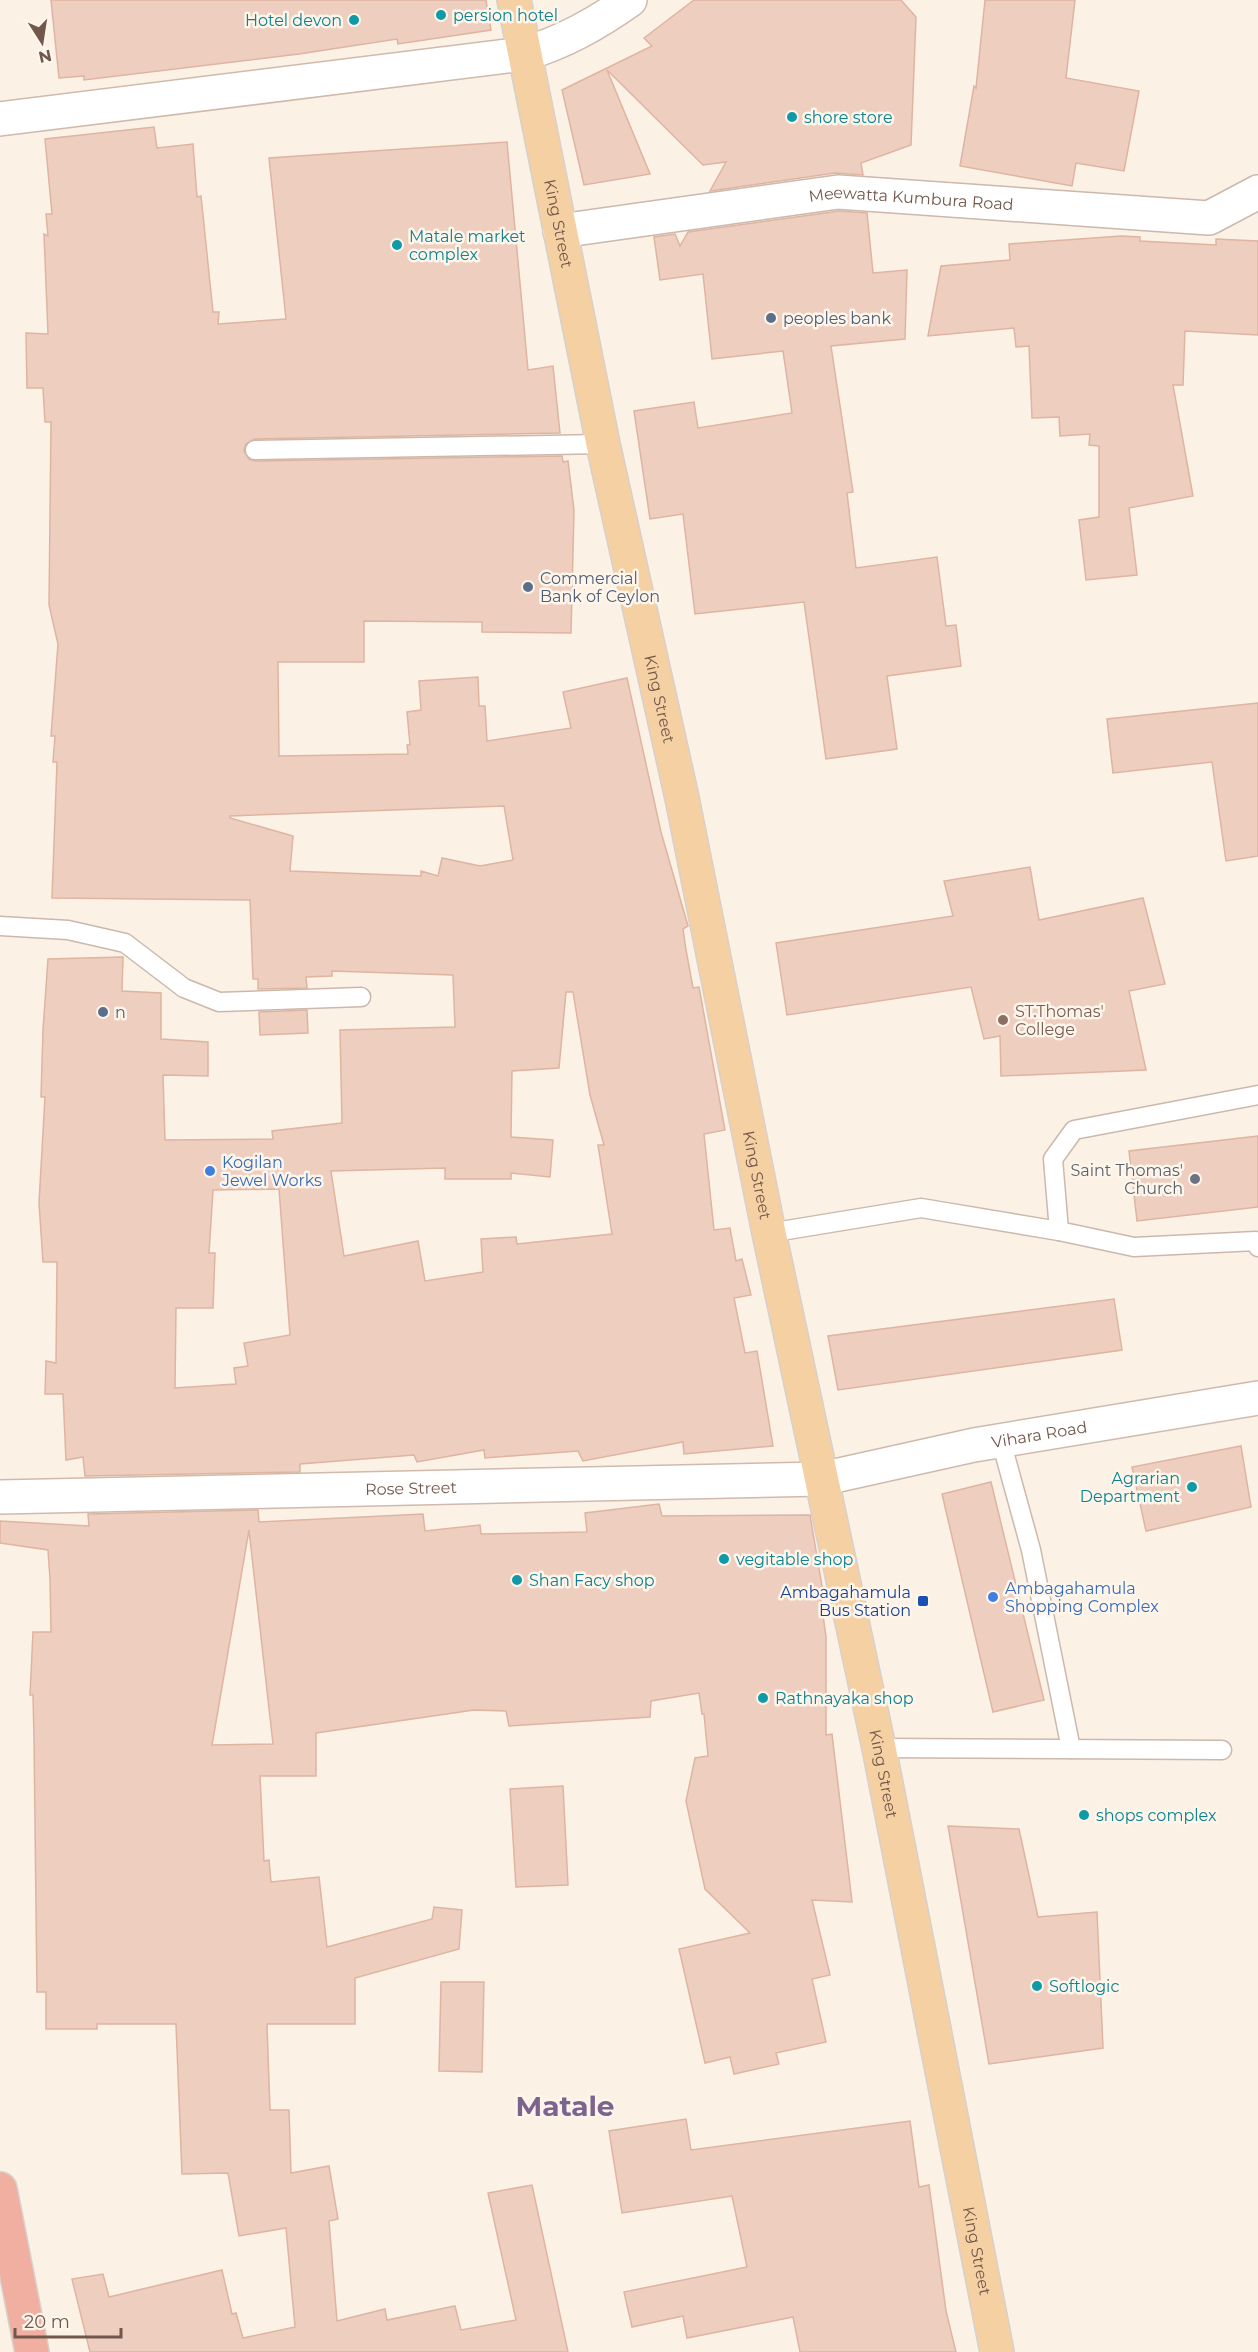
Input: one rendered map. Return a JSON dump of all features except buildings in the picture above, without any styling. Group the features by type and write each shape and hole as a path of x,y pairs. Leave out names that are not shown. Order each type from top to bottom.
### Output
{"highway":[{"path":"0,2189 32,2352"}],"main road":[{"name":"King Street","path":"514,0 603,444 682,798 769,1233 879,1748 997,2352"}],"street":[{"path":"0,119 524,54 583,32 630,0"},
{"name":"Meewatta Kumbura Road","path":"560,231 838,192 1209,218 1258,192"},
{"name":"Vihara Road","path":"821,1479 1000,1441 1258,1398"},
{"name":"Rose Street","path":"0,1497 821,1479"}],"lane":[{"path":"255,450 603,444"},
{"path":"0,926 69,930 125,943 184,988 219,1002 361,997"},
{"path":"1059,1231 1053,1159 1074,1130 1258,1095"},
{"path":"769,1233 921,1208 1059,1231 1134,1247 1256,1241 1258,1246"},
{"path":"1000,1441 1031,1550 1071,1749"},
{"path":"879,1748 1222,1750"}],"place":[{"name":"persion hotel","path":"441,15"},
{"name":"Hotel devon","path":"354,20"},
{"name":"shore store","path":"792,117"},
{"name":"Matale market complex","path":"397,245"},
{"name":"peoples bank","path":"771,318"},
{"name":"Commercial Bank of Ceylon","path":"528,587"},
{"name":"n","path":"103,1012"},
{"name":"ST.Thomas' College","path":"1003,1020"},
{"name":"Kogilan Jewel Works","path":"210,1171"},
{"name":"Saint Thomas' Church","path":"1195,1179"},
{"name":"Agrarian Department","path":"1192,1487"},
{"name":"vegitable shop","path":"724,1559"},
{"name":"Shan Facy shop","path":"517,1580"},
{"name":"Ambagahamula Shopping Complex","path":"993,1597"},
{"name":"Ambagahamula Bus Station","path":"923,1601"},
{"name":"Rathnayaka shop","path":"763,1698"},
{"name":"shops complex","path":"1084,1815"},
{"name":"Softlogic","path":"1037,1986"}],"district":[{"name":"Matale","path":"565,2106"}]}
